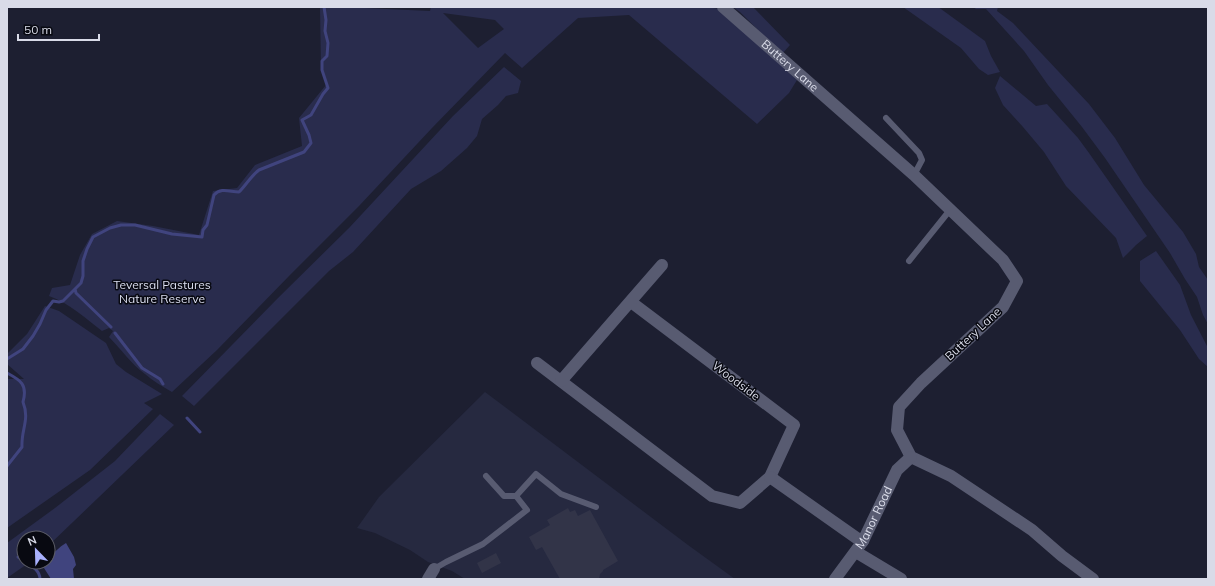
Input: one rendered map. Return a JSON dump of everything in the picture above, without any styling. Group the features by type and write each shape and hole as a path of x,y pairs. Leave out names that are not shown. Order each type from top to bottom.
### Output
{"street":[{"name":"Buttery Lane","path":"723,7 914,175 1003,260 1017,281 1003,307 921,383 899,407 897,430 911,457"},
{"path":"561,381 662,265"},
{"name":"Woodside","path":"537,363 712,496 740,503 770,477 794,424 631,302"},
{"name":"Manor Road","path":"836,579 863,541 897,470 911,457"},
{"path":"911,457 951,476 1032,530 1062,556 1093,579"},
{"path":"770,477 863,541"},
{"path":"856,552 901,579"}],"lane":[{"path":"886,118 919,153 922,160 914,175"},
{"path":"909,261 950,210"},
{"path":"486,476 504,496 516,496 536,474 560,494 596,507"},
{"path":"431,574 446,562 483,544 527,510 516,496"}],"shaded area":[{"path":"485,392 735,579 465,579 452,571 428,562 410,550 375,533 357,528 379,497"},
{"path":"66,543 74,557 76,565 73,569 74,579 51,579 45,570 56,570 56,551"}],"green space":[{"name":"Teversal Pastures Nature Reserve","path":"320,7 363,7 430,11 431,7 706,7 721,9 797,80 789,93 757,124 629,15 578,18 522,68 505,53 359,206 217,350 172,392 151,379 131,361 109,337 113,331 109,328 102,331 70,307 49,296 52,288 70,285 80,255 92,234 117,221 199,235 213,191 237,188 255,165 302,146 299,118 326,85 321,67","holes":["443,13 495,20 504,29 478,48"]},
{"path":"733,7 753,7 790,45 782,54 740,12"},
{"path":"903,7 938,7 941,9 985,41 1000,72 988,75 979,69 961,48"},
{"path":"973,7 998,7 997,11 1013,23 1089,104 1115,138 1144,185 1183,232 1196,254 1199,267 1208,280 1208,324 1203,315 1197,297 1170,253 1105,158 1048,85 1024,51 986,9 976,9"},
{"path":"504,67 521,81 518,93 506,96 482,119 477,136 467,148 441,171 411,189 353,252 329,271 194,406 182,396 349,228 453,116"},
{"path":"1000,76 1036,106 1047,104 1078,138 1147,236 1123,258 1116,238 1066,186 1044,152 1003,105 995,88"},
{"path":"1156,251 1180,285 1191,315 1208,348 1208,367 1199,359 1180,330 1140,281 1140,261"},
{"name":"Teversal Pastures Nature Reserve","path":"45,306 59,311 106,343 116,364 126,372 162,394 144,403 153,409 90,470 7,528 7,379 24,379 7,364 7,354 27,334"},
{"path":"160,414 174,425 56,538 56,530 25,530 55,508 115,461"},
{"path":"16,536 16,570 18,570 7,578 7,543"}],"building":[{"path":"568,508 570,512 575,510 578,516 590,510 618,561 603,570 599,579 560,579 542,547 536,550 529,537 550,525 547,520"},
{"path":"496,553 501,563 482,573 477,563"}],"waterway":[{"path":"7,359 23,349 33,336 46,310 53,301 63,301 81,283 83,276 83,261 93,237 110,228 121,225 135,225 172,234 202,237 203,230 207,225 214,195 220,191 226,190 239,192 259,170 304,152 311,143 302,120 311,115 328,88 322,70 322,61 327,56 328,43 325,31 326,20 324,7"},
{"path":"75,289 76,293 111,327"},
{"path":"115,333 142,368 160,379 163,384"},
{"path":"7,373 16,378 24,387 23,402 26,414 22,447 7,466"},
{"path":"187,418 200,432"},
{"path":"36,570 40,576 40,579"}]}
